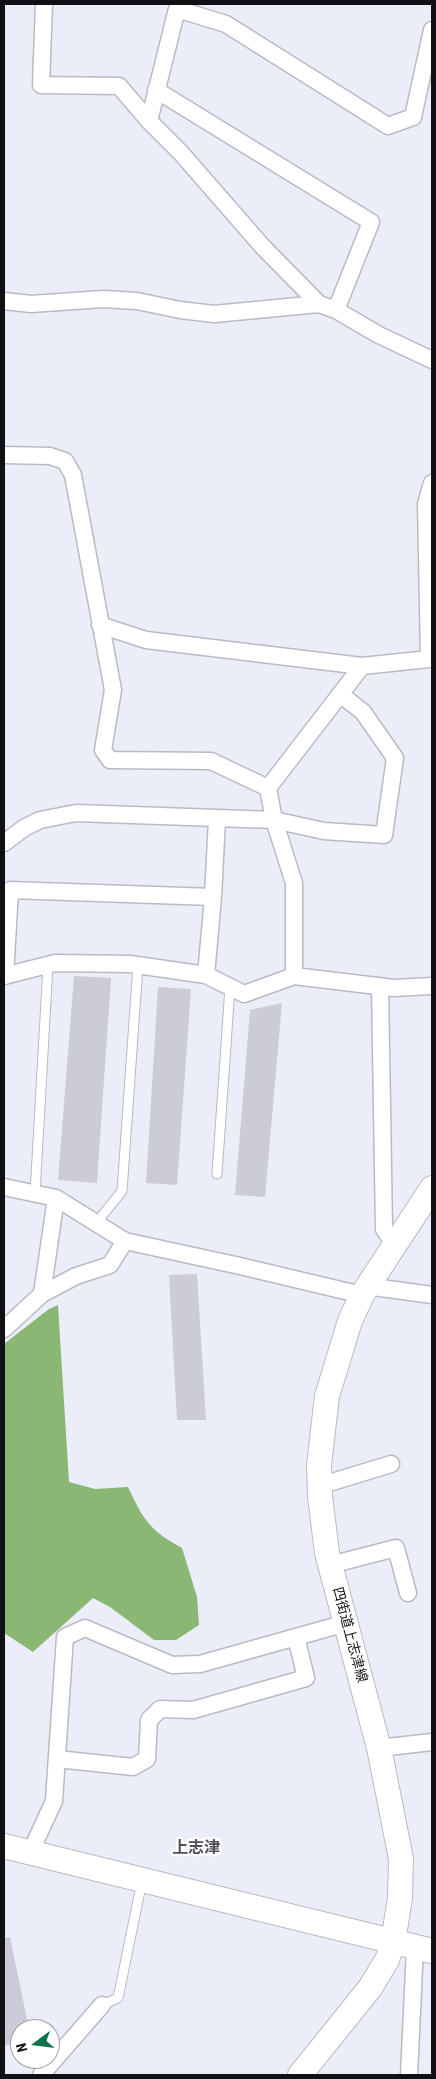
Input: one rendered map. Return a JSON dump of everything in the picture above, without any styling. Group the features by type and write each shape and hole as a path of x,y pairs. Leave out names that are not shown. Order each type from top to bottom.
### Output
{"main road":[{"name":"四街道上志津線","path":"300,2075 370,1988 387,1960 414,1947 400,1898 401,1859 379,1748 330,1565 323,1524 319,1464 328,1396 350,1321 364,1291 432,1188"},
{"path":"4,1846 30,1854 414,1947"}],"street":[{"path":"44,4 41,85 119,86 148,121 181,153 262,246 319,304"},
{"path":"148,121 177,9 226,24 388,126 413,117 427,84 432,30"},
{"path":"156,90 371,222 336,310"},
{"path":"4,301 31,304 103,299 137,301 180,310 214,314 319,304 336,310 379,335 432,360"},
{"path":"4,455 50,456 65,461 72,475 113,690 102,750 110,760 211,761 268,788"},
{"path":"100,625 146,640 362,666 429,659 426,504 432,483"},
{"path":"294,976 294,883 274,820 268,788 362,666"},
{"path":"4,843 24,828 40,820 67,814 274,820 324,831 384,835 395,758 363,712 340,694"},
{"path":"206,976 217,819"},
{"path":"213,897 10,890 4,976 55,964 138,965 206,976 244,994 294,976 394,988 432,986"},
{"path":"380,986 384,1229 394,1244"},
{"path":"4,1187 56,1198 125,1241 364,1291 432,1295"},
{"path":"42,1294 56,1198"},
{"path":"4,1329 42,1294 76,1276 110,1265 125,1241"},
{"path":"319,1486 391,1464"},
{"path":"330,1565 396,1548 408,1594"},
{"path":"30,1854 54,1800 65,1637 85,1628 172,1665 200,1664 346,1623"},
{"path":"57,1759 133,1767 147,1759 149,1720 160,1708 193,1710 306,1678 296,1637"},
{"path":"379,1748 432,1742"},
{"path":"409,2075 414,1947"},
{"path":"41,2075 102,2005"}],"lane":[{"path":"96,1222 122,1191 138,965"},
{"path":"35,1194 48,966"},
{"path":"216,1174 230,987"},
{"path":"102,2005 118,1998 142,1881"}],"green space":[{"path":"58,1305 69,1482 95,1489 128,1487 143,1516 155,1530 182,1548 197,1597 199,1625 176,1640 154,1640 110,1607 93,1598 33,1652 4,1633 4,1344 49,1309"}],"building":[{"path":"74,976 111,978 97,1183 58,1180"},
{"path":"158,987 191,989 177,1185 146,1183"},
{"path":"282,1003 265,1197 235,1195 250,1010"},
{"path":"197,1274 206,1420 177,1420 169,1275"},
{"path":"10,1937 27,2019 10,2019 10,2044 4,2046 4,1938"}],"district":[{"name":"上志津","path":"196,1849"}]}
